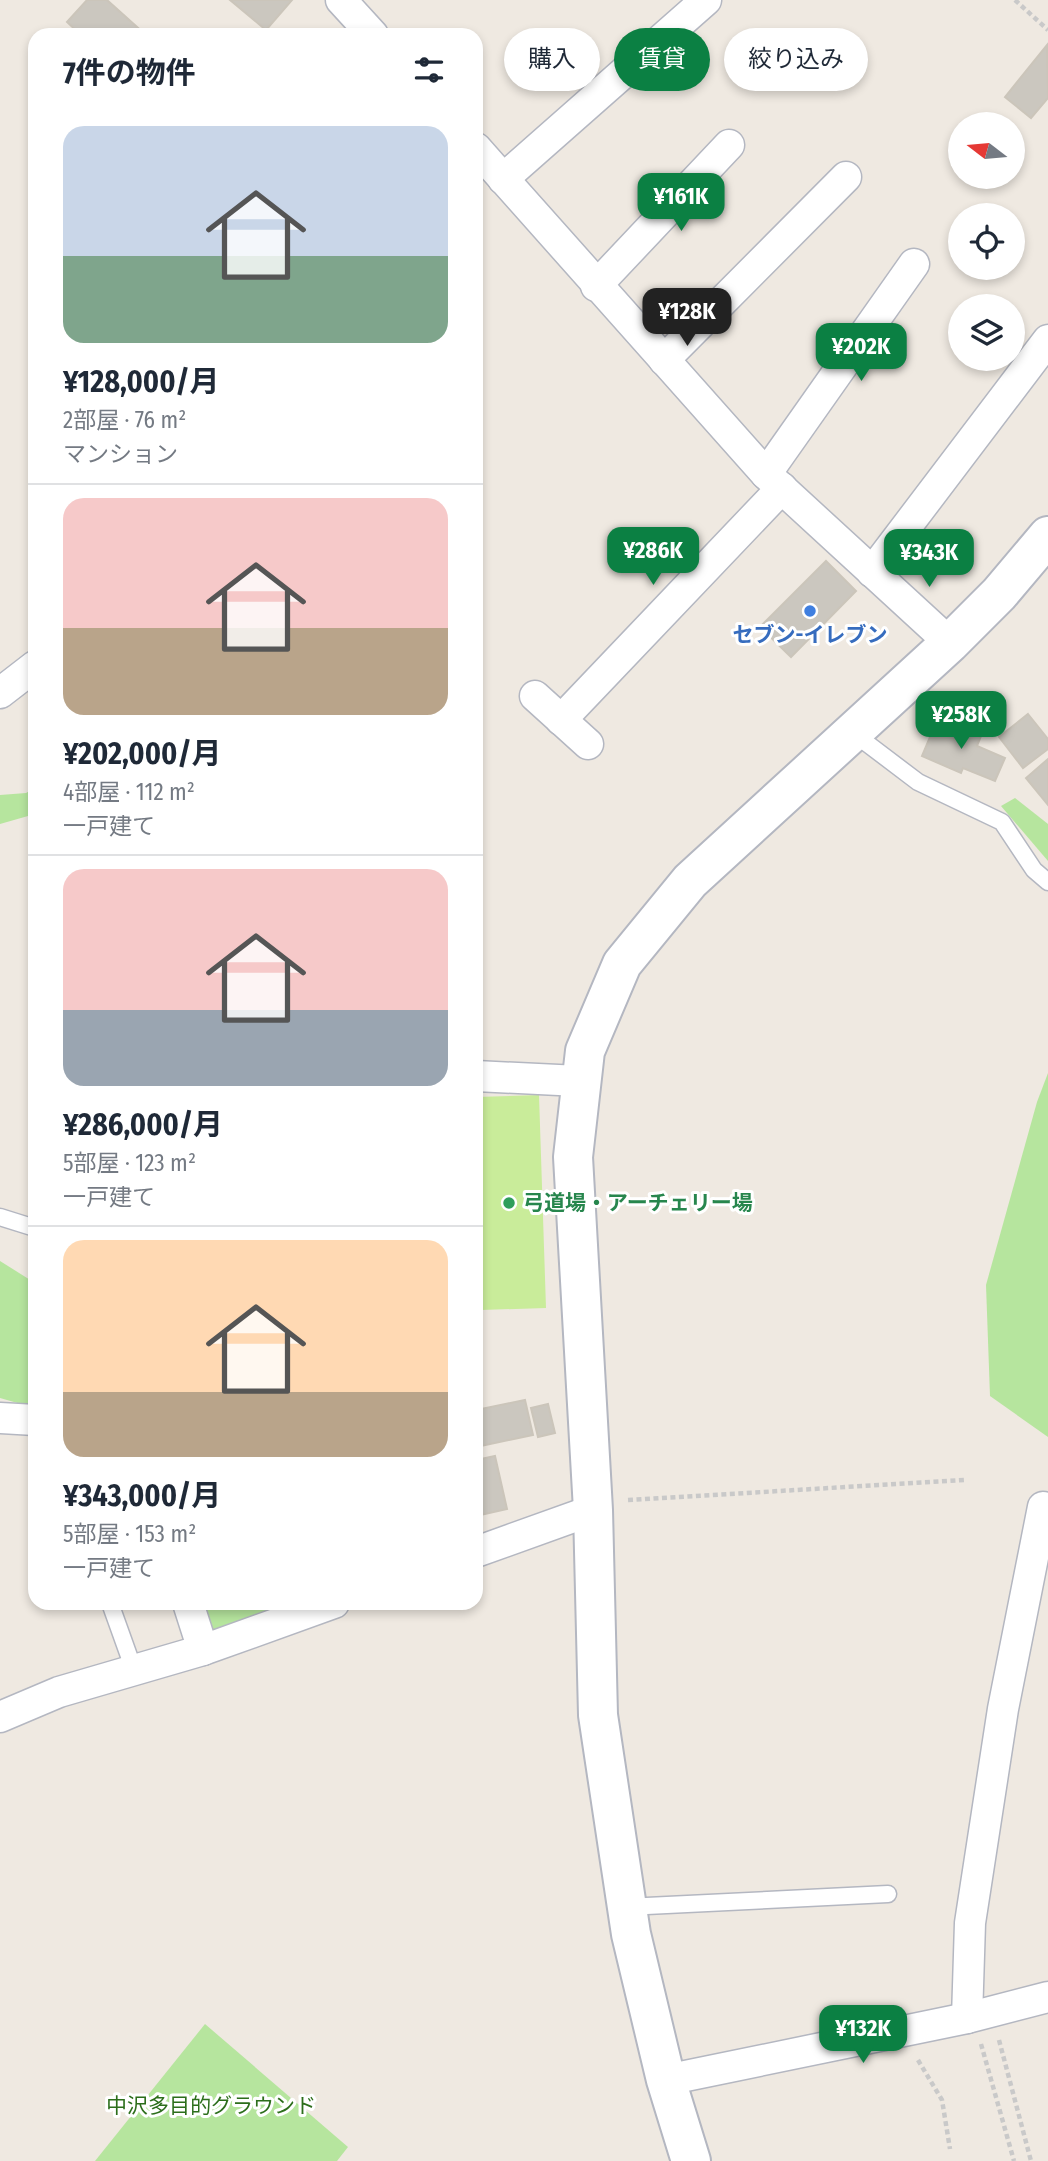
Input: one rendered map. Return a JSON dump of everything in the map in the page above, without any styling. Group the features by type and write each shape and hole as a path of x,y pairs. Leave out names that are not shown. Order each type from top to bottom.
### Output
{"street":[{"path":"341,0 367,28"},
{"path":"503,179 706,0"},
{"path":"596,286 729,145"},
{"path":"483,156 596,286 774,481 950,643"},
{"path":"664,360 846,177"},
{"path":"561,720 774,481 914,264"},
{"path":"872,572 1048,340"},
{"path":"691,2161 666,2080 626,1907 598,1716 593,1510 573,1157 579,1081 585,1051 622,964 690,881 950,643 999,594 1048,536"},
{"path":"0,693 28,672"},
{"path":"535,696 588,744"},
{"path":"483,1076 579,1081"},
{"path":"0,1418 28,1420"},
{"path":"977,2016 970,1923 1003,1709 1043,1507"},
{"path":"483,1549 593,1510"},
{"path":"190,1610 204,1650"},
{"path":"0,1717 58,1692 204,1650 315,1610"},
{"path":"666,2080 977,2016 1048,1997"}],"lane":[{"path":"852,732 918,782 1002,822 1034,870 1048,882"},
{"path":"0,1217 28,1226"},
{"path":"113,1610 134,1670"},
{"path":"626,1907 888,1894"}],"path":[{"path":"1015,0 1048,30"},
{"path":"593,1510 621,1500 964,1480"},
{"path":"977,2016 1014,2161"},
{"path":"977,2016 1031,2161"},
{"path":"901,2032 942,2101 950,2149"}],"green space":[{"path":"28,792 28,816 0,824 0,795"},
{"path":"1015,798 1048,824 1048,861 1001,806"},
{"path":"1048,1073 1048,1437 990,1396 986,1285 1037,1102"},
{"name":"弓道場・アーチェリー場","path":"539,1095 546,1308 483,1310 483,1097"},
{"path":"0,1261 28,1279 28,1406 0,1398"},
{"path":"201,1610 293,1610 212,1639"},
{"name":"中沢多目的グラウンド","path":"205,2024 348,2147 337,2161 95,2161"}],"building":[{"path":"87,0 107,0 138,28 73,28 67,22"},
{"path":"230,0 292,0 268,28 264,28"},
{"path":"1047,45 1048,98 1031,118 1005,97"},
{"path":"826,561 856,591 791,657 760,627"},
{"path":"1028,714 1048,739 1048,749 1023,768 999,737"},
{"path":"938,718 981,736 977,746 1005,758 995,781 963,768 961,773 922,756"},
{"path":"1048,759 1048,805 1026,778"},
{"path":"525,1400 533,1435 483,1446 483,1409"},
{"path":"548,1404 555,1433 538,1437 531,1408"},
{"path":"495,1456 507,1509 483,1514 483,1459"}],"place":[{"name":"セブン-イレブン","path":"810,611"},
{"name":"弓道場・アーチェリー場","path":"509,1203"}]}
